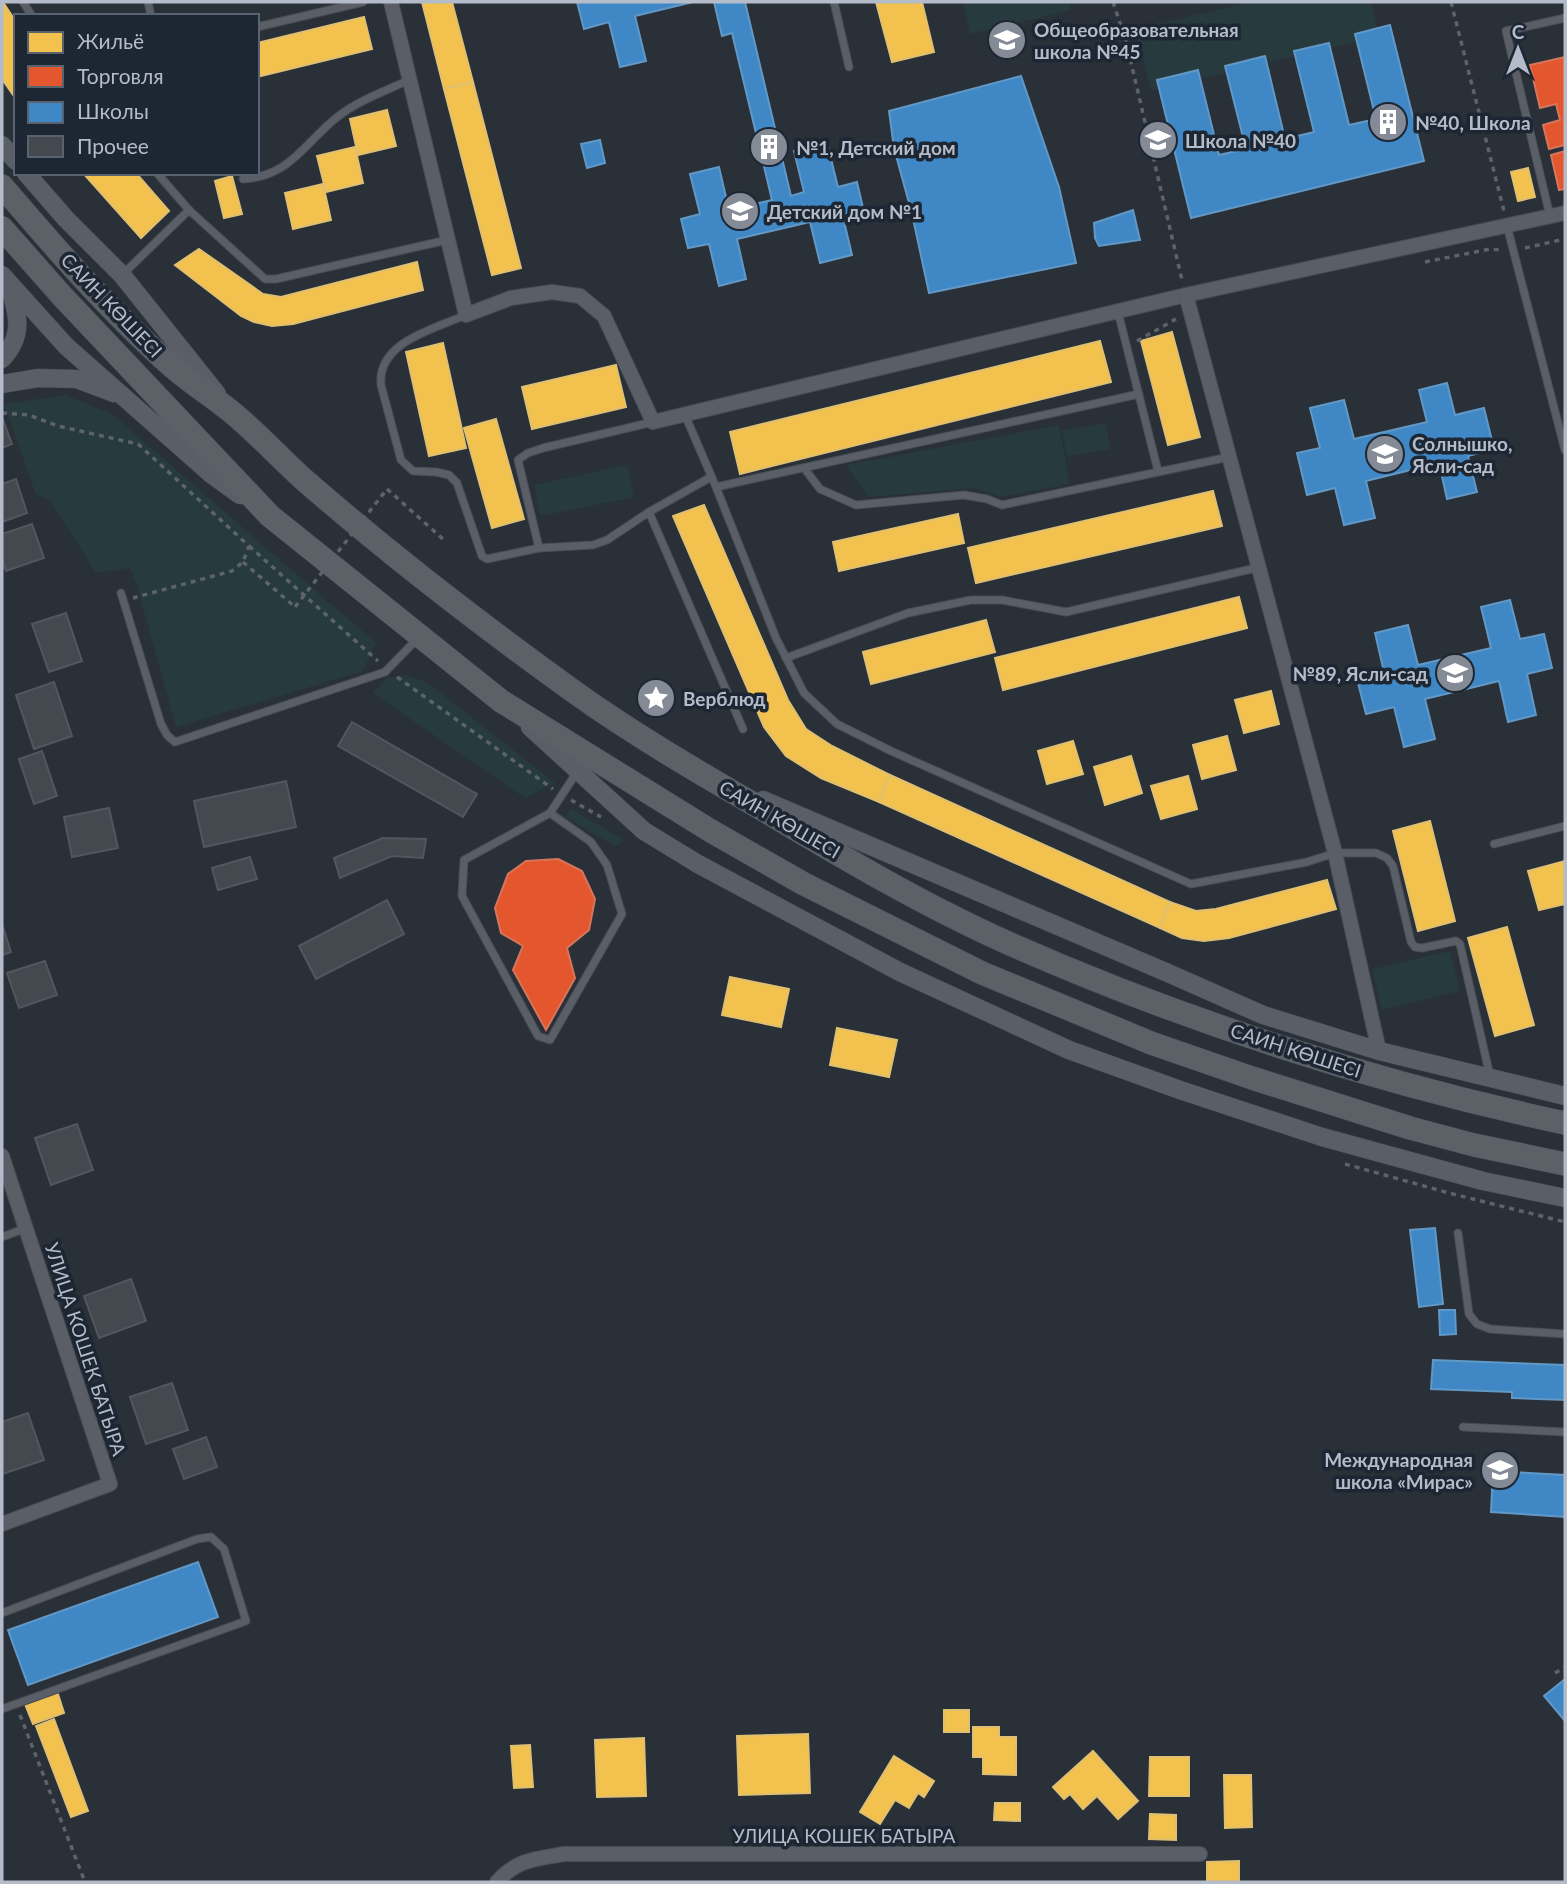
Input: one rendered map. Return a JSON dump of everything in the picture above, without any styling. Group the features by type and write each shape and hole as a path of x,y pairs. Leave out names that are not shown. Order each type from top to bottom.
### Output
{"main road":[{"name":"САИН КӨШЕСІ","path":"2,186 117,313 176,370 233,413 302,477 475,618 576,693 702,774 890,884 1004,941 1104,984 1360,1071 1484,1106 1565,1123"},
{"name":"САИН КӨШЕСІ","path":"2,228 62,296 270,516 501,701 711,831 804,884 982,973 1151,1042 1252,1078 1410,1128 1565,1164"}],"street":[{"path":"391,2 466,315 511,298 552,292 580,296 604,316 653,422 1118,311 1188,302 1565,213"},
{"path":"2,145 14,159"},
{"path":"28,175 66,219 122,275 233,413"},
{"path":"6,279 66,346 127,397 211,474 270,516"},
{"path":"2,359 19,331 18,316 6,279"},
{"path":"1188,302 1335,853 1379,1051"},
{"path":"2,384 38,378 78,379 127,397"},
{"name":"САИН КӨШЕСІ","path":"501,701 644,831 698,864 900,972 1069,1050 1180,1090 1322,1137 1483,1181 1565,1198"},
{"name":"САИН КӨШЕСІ","path":"702,774 1263,1015 1379,1051 1565,1096"},
{"name":"УЛИЦА КОШЕК БАТЫРА","path":"2,1156 110,1484 2,1524"},
{"name":"УЛИЦА КОШЕК БАТЫРА","path":"498,1882 507,1870 525,1861 564,1854 1200,1854"}],"lane":[{"path":"259,27 363,2"},
{"path":"834,2 849,67"},
{"path":"1550,216 1506,31 1565,18"},
{"path":"243,179 270,173 290,162 336,117 363,101 410,80"},
{"path":"159,175 189,210 265,279 276,279 447,240"},
{"path":"122,275 189,210"},
{"path":"1507,226 1565,450"},
{"path":"1118,311 1158,471"},
{"path":"466,315 405,342 387,357 380,372 381,385 401,460 413,471 449,475 457,483 482,556 486,559 539,548 593,545 607,540 649,512 711,477"},
{"path":"716,487 1139,394"},
{"path":"685,415 776,638 804,693 837,724 891,751 1191,884 1307,862 1335,853 1376,853 1387,858 1392,866 1411,942 1415,947 1456,941 1460,944 1491,1079"},
{"path":"539,548 518,460 543,448 653,422"},
{"path":"804,468 820,489 856,505 964,495 1002,505 1229,457"},
{"path":"649,512 743,729"},
{"path":"786,658 908,613 971,600 1002,600 1066,612 1260,567"},
{"path":"122,597 161,724 167,735 176,743 385,672 419,637"},
{"path":"550,813 591,842 607,865 622,914 550,1040 538,1036 462,896 464,860 550,813 578,771"},
{"path":"1494,844 1565,826"},
{"path":"2,1237 26,1228"},
{"path":"1458,1233 1469,1314 1477,1324 1490,1329 1565,1334"},
{"path":"1463,1427 1565,1432"},
{"path":"2,1613 197,1539 211,1538 224,1549 246,1621 2,1709"}],"path":[{"path":"1113,2 1126,41 1188,302 1171,324 1127,348"},
{"path":"1451,2 1507,226"},
{"path":"2,413 29,415 58,426 138,444 249,546 243,562 232,571 122,597"},
{"path":"243,562 295,607 387,489 444,540"},
{"path":"1555,1673 1565,1667"},
{"path":"16,1704 85,1882"}],"green space":[{"path":"963,2 1069,2 1071,10 970,34"},
{"path":"1252,2 1371,2 1379,36 1151,91 1135,29"},
{"path":"65,395 112,414 376,643 363,671 176,727 130,568 96,573 50,500 36,495 4,404"},
{"path":"1106,423 1110,449 1067,456 1062,431"},
{"path":"1059,425 1070,484 1001,497 974,488 868,497 846,465"},
{"path":"627,465 634,497 540,516 534,485"},
{"path":"405,675 427,682 555,783 525,798 373,693 387,678"},
{"path":"570,808 624,840 615,847 566,817"},
{"path":"1450,951 1460,991 1382,1010 1372,969"}],"building: Жильё":[{"path":"3,2 14,19 14,96 2,79"},
{"path":"422,2 452,2 473,82 444,89"},
{"path":"876,2 922,2 934,52 892,62"},
{"path":"364,17 372,49 259,77 259,43"},
{"path":"473,82 521,268 492,275 444,89"},
{"path":"387,110 396,146 358,155 350,119"},
{"path":"355,147 363,183 326,192 317,156"},
{"path":"1528,168 1535,197 1518,201 1511,172"},
{"path":"85,175 138,175 169,211 141,238"},
{"path":"232,176 242,214 224,218 215,181"},
{"path":"323,184 331,220 293,229 285,193"},
{"path":"199,249 263,294 281,297 417,262 423,290 293,324 272,326 241,316 175,265"},
{"path":"1172,332 1200,437 1168,445 1141,341"},
{"path":"1100,341 1111,382 740,474 730,432"},
{"path":"443,343 466,448 429,456 406,352"},
{"path":"616,365 626,407 532,429 522,387"},
{"path":"496,419 524,519 492,528 464,428"},
{"path":"1213,491 1222,526 976,583 968,548"},
{"path":"704,505 788,700 806,729 832,746 890,775 879,802 821,778 786,756 764,727 673,516"},
{"path":"958,514 964,543 839,571 833,542"},
{"path":"1239,597 1247,628 1003,690 995,658"},
{"path":"986,620 995,652 871,684 863,652"},
{"path":"1271,691 1279,724 1244,733 1235,700"},
{"path":"1227,736 1236,770 1202,779 1193,745"},
{"path":"1073,741 1083,774 1047,784 1038,751"},
{"path":"1131,756 1142,793 1105,805 1094,767"},
{"path":"890,775 1170,902 1160,928 879,802"},
{"path":"1188,776 1197,809 1161,819 1151,786"},
{"path":"1430,821 1455,921 1418,931 1393,831"},
{"path":"1565,861 1565,904 1539,910 1528,871"},
{"path":"1327,880 1336,909 1229,938 1204,941 1182,938 1160,928 1170,902 1196,911 1216,909"},
{"path":"1507,927 1534,1025 1495,1036 1468,938"},
{"path":"730,977 789,989 781,1027 722,1015"},
{"path":"837,1028 897,1040 889,1077 830,1065"},
{"path":"57,1691 64,1713 33,1724 25,1704"},
{"path":"944,1710 969,1710 969,1732 944,1732"},
{"path":"54,1719 88,1811 71,1817 36,1726"},
{"path":"973,1727 999,1727 999,1737 1016,1737 1016,1775 983,1774 983,1757 973,1757"},
{"path":"808,1734 810,1793 739,1795 737,1736"},
{"path":"644,1738 646,1796 597,1797 595,1740"},
{"path":"530,1745 533,1787 514,1788 511,1746"},
{"path":"1093,1751 1138,1801 1118,1819 1097,1796 1083,1809 1070,1794 1064,1799 1053,1787"},
{"path":"894,1756 934,1781 924,1797 918,1793 909,1808 895,1800 880,1824 860,1812"},
{"path":"1150,1757 1189,1757 1189,1796 1149,1796"},
{"path":"1224,1775 1251,1775 1252,1827 1225,1828"},
{"path":"995,1803 1020,1803 1020,1821 994,1820"},
{"path":"1150,1814 1176,1815 1176,1840 1149,1839"},
{"path":"1239,1861 1239,1882 1207,1882 1207,1862"}],"building: Торговля":[{"path":"1565,57 1565,145 1549,149 1543,125 1560,120 1556,104 1540,108 1530,65"},
{"path":"1565,151 1565,189 1559,190 1551,155"},
{"path":"558,859 582,871 595,899 589,930 567,948 575,978 546,1030 513,970 523,946 501,933 495,908 508,874 526,861"}],"building: Школы":[{"path":"577,2 693,2 635,16 646,61 620,67 609,22 584,29"},
{"name":"№1, Детский дом","path":"714,2 745,2 791,196 804,192 794,151 827,143 838,187 857,182 864,212 843,217 852,255 820,263 810,222 737,239 746,279 719,286 709,244 688,248 681,219 700,214 690,174 719,167 729,210 772,200 732,33 722,36"},
{"name":"№40, Школа","path":"1390,25 1424,161 1191,218 1157,80 1198,70 1219,155 1246,149 1225,66 1265,56 1285,139 1314,132 1294,51 1329,43 1349,125 1376,119 1355,34"},
{"path":"1021,76 1059,187 1076,263 929,293 894,148 889,111"},
{"path":"600,140 605,163 587,168 581,144"},
{"path":"1133,210 1140,240 1099,246 1095,238 1094,223"},
{"name":"Солнышко, Ясли-сад","path":"1447,383 1455,415 1484,408 1494,449 1468,456 1477,492 1447,499 1439,463 1366,481 1375,518 1344,525 1335,488 1307,495 1297,453 1320,448 1310,408 1344,400 1354,439 1427,422 1419,390"},
{"name":"№89, Ясли-сад","path":"1510,600 1520,639 1544,634 1552,668 1527,674 1536,715 1508,722 1499,681 1425,699 1435,739 1404,747 1394,707 1366,714 1357,679 1384,672 1375,633 1408,625 1418,665 1491,648 1481,607"},
{"path":"1435,1228 1443,1304 1419,1307 1410,1230"},
{"path":"1439,1310 1455,1310 1456,1334 1440,1335"},
{"path":"1433,1360 1565,1365 1565,1400 1512,1398 1512,1392 1431,1389"},
{"path":"1493,1471 1565,1475 1565,1517 1491,1512"},
{"path":"198,1562 218,1617 28,1685 8,1630"},
{"path":"1565,1679 1565,1721 1544,1696"}],"building: Прочее":[{"path":"2,417 12,444 2,448"},
{"path":"16,479 27,513 2,522 2,484"},
{"path":"32,524 44,558 6,571 2,559 2,534"},
{"path":"66,613 82,661 49,672 32,624"},
{"path":"54,682 72,736 34,749 16,695"},
{"path":"352,722 477,794 463,817 338,746"},
{"path":"42,751 57,796 34,804 19,759"},
{"path":"286,781 296,827 204,847 194,801"},
{"path":"109,808 118,848 72,857 64,817"},
{"path":"383,838 426,839 423,858 392,856 340,878 334,858"},
{"path":"250,857 257,879 218,890 212,868"},
{"path":"387,900 404,934 316,979 299,946"},
{"path":"2,924 11,952 2,955"},
{"path":"45,961 57,995 19,1008 7,973"},
{"path":"77,1124 93,1170 51,1185 35,1138"},
{"path":"131,1279 146,1321 99,1338 84,1296"},
{"path":"172,1383 188,1430 146,1444 130,1397"},
{"path":"28,1413 44,1460 2,1474 2,1422"},
{"path":"206,1437 217,1467 184,1479 173,1449"}],"place":[{"name":"Общеобразовательная школа №45","path":"1007,40"},
{"name":"№40, Школа","path":"1388,122"},
{"name":"Школа №40","path":"1158,140"},
{"name":"№1, Детский дом","path":"769,147"},
{"name":"Детский дом №1","path":"740,211"},
{"name":"Солнышко, Ясли-сад","path":"1385,454"},
{"name":"№89, Ясли-сад","path":"1455,673"},
{"name":"Верблюд","path":"656,698"},
{"name":"Международная школа «Мирас»","path":"1500,1470"}]}
